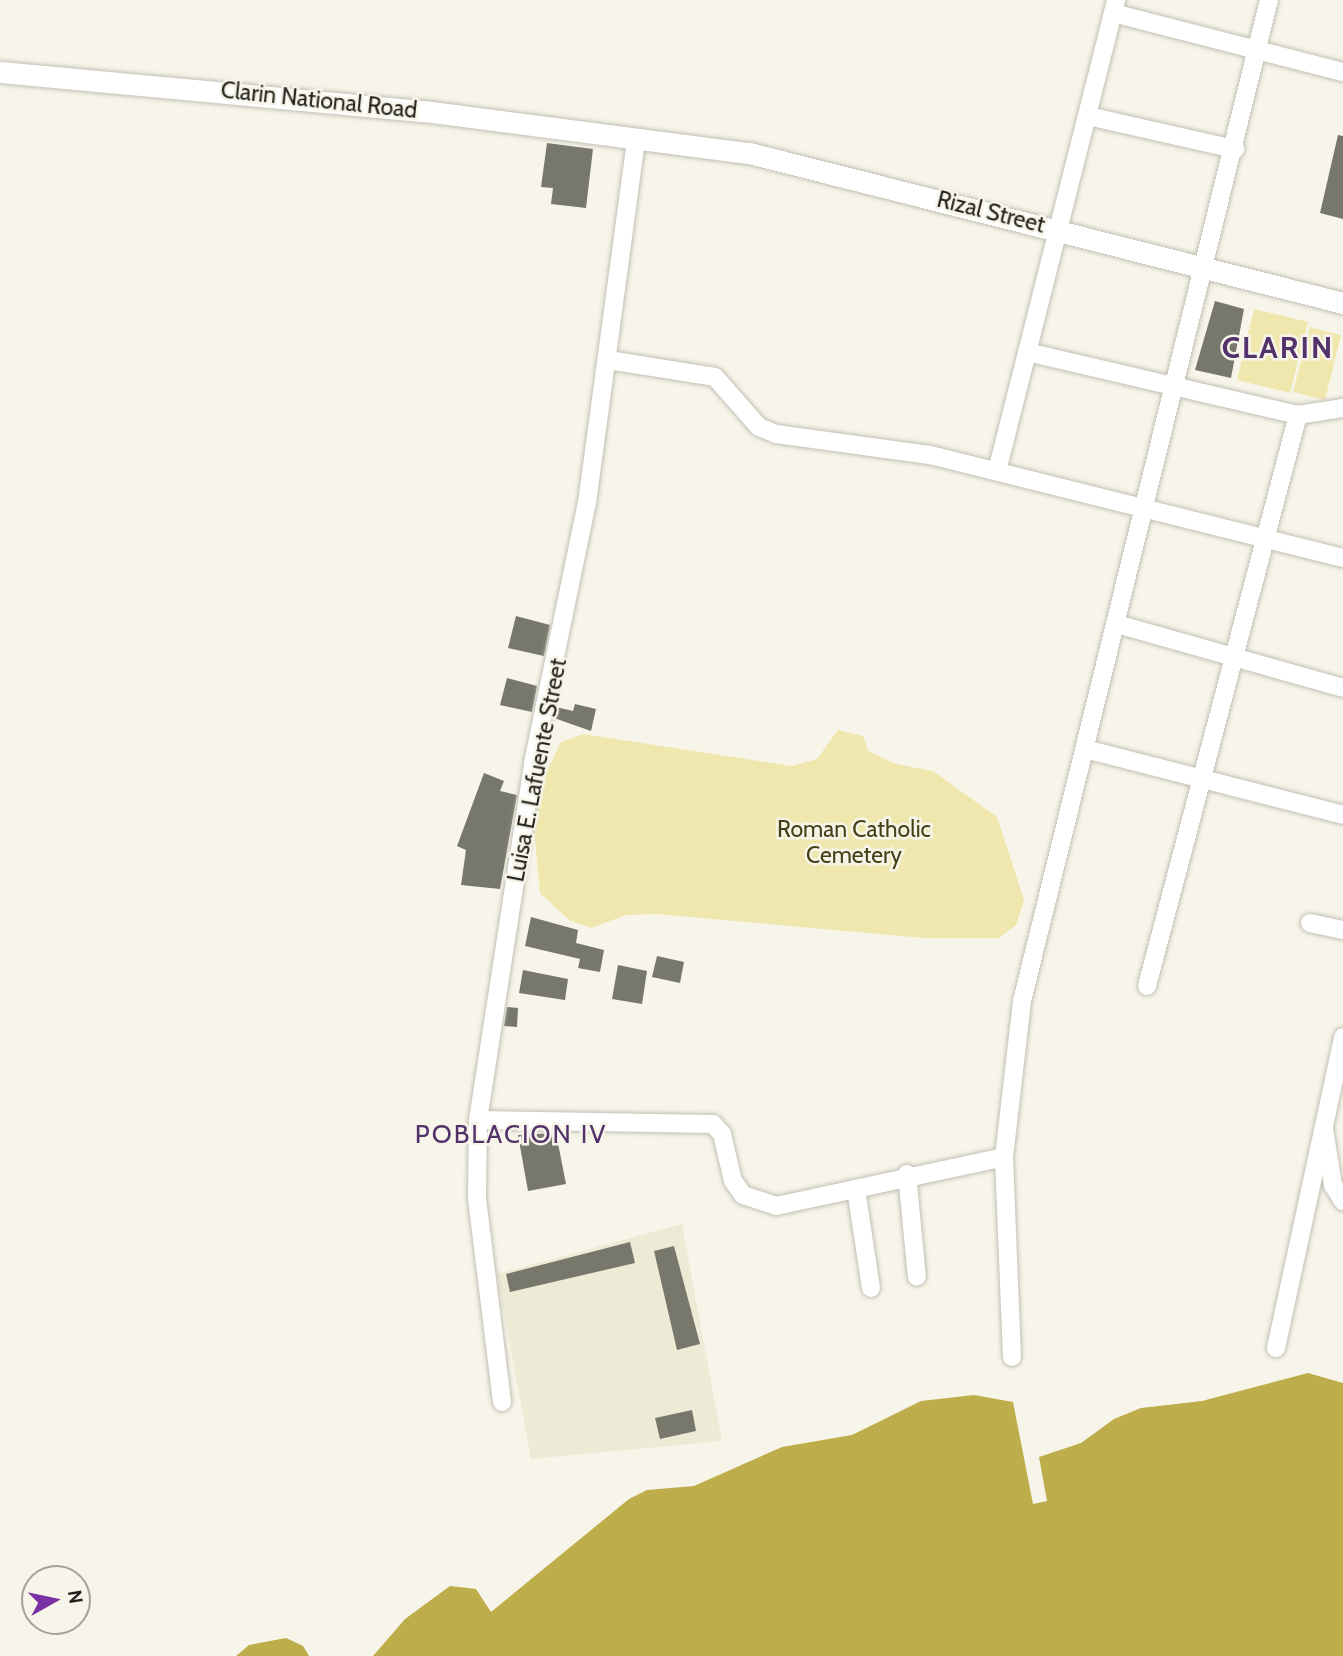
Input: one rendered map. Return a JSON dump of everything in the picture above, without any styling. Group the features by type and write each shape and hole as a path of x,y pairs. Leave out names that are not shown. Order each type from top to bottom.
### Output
{"main road":[{"name":"Clarin National Road","path":"0,72 424,110 636,139"},
{"name":"Rizal Street","path":"636,139 786,160 1343,303"}],"street":[{"path":"1012,1357 1004,1157 1022,1001 1178,388 1269,0"},
{"path":"997,471 1114,7 1258,54 1343,72"},
{"path":"1088,117 1235,149"},
{"name":"Luisa E. Lafuente Street","path":"502,1402 477,1198 478,1120 533,763 565,629 608,360 636,139"},
{"path":"1027,352 1298,415 1343,408"},
{"path":"608,360 715,377 759,427 776,434 930,455 1343,558"},
{"path":"1147,986 1203,779 1263,538 1298,415"},
{"path":"1117,624 1343,688"},
{"path":"1085,749 1343,815"},
{"path":"1310,923 1343,930"},
{"path":"1276,1348 1322,1118 1343,1037"},
{"path":"1322,1118 1342,1197"},
{"path":"478,1120 699,1121 722,1134 733,1181 758,1203 795,1205 907,1174 1004,1157"},
{"path":"907,1174 917,1277"},
{"path":"856,1188 871,1288"}],"shaded area":[{"path":"682,1224 722,1441 531,1459 497,1274"},
{"path":"1308,1373 1343,1383 1343,1656 373,1656 405,1619 450,1586 476,1589 491,1612 629,1499 647,1490 694,1486 782,1447 852,1435 921,1401 974,1395 1013,1402 1033,1504 1047,1501 1039,1457 1081,1443 1114,1419 1141,1408 1202,1401"},
{"path":"286,1638 303,1646 309,1656 236,1656 249,1645"}],"green space":[{"path":"1254,309 1308,322 1290,393 1237,380"},
{"path":"1310,327 1341,335 1325,400 1293,392"},
{"name":"Roman Catholic Cemetery","path":"838,730 863,736 868,751 896,764 933,771 997,817 1024,900 1016,925 999,938 924,938 657,914 626,915 591,928 569,920 540,893 534,828 546,773 561,742 583,734 792,766 817,759"}],"building":[{"path":"1338,135 1343,136 1343,219 1320,213"},
{"path":"547,143 593,149 586,208 551,204 553,188 541,187"},
{"path":"1215,301 1244,309 1231,378 1195,370"},
{"path":"516,616 550,625 544,656 508,648"},
{"path":"507,678 537,686 532,712 500,705"},
{"path":"575,704 596,709 591,731 554,718 556,707 573,711"},
{"path":"484,773 504,781 500,791 517,795 500,889 461,885 466,850 457,846"},
{"path":"531,917 578,930 576,943 604,950 600,972 578,968 580,959 525,946"},
{"path":"657,956 684,962 680,983 652,977"},
{"path":"618,965 647,971 642,1004 612,999"},
{"path":"523,970 568,979 565,1000 519,993"},
{"path":"507,1007 518,1008 517,1027 504,1026"},
{"path":"556,1133 566,1184 528,1191 518,1135"},
{"path":"630,1242 635,1263 510,1292 506,1274"},
{"path":"674,1246 700,1344 677,1350 654,1251"},
{"path":"692,1410 696,1431 660,1439 655,1418"}],"district":[{"name":"CLARIN","path":"1278,348"},
{"name":"POBLACION IV","path":"511,1135"}]}
